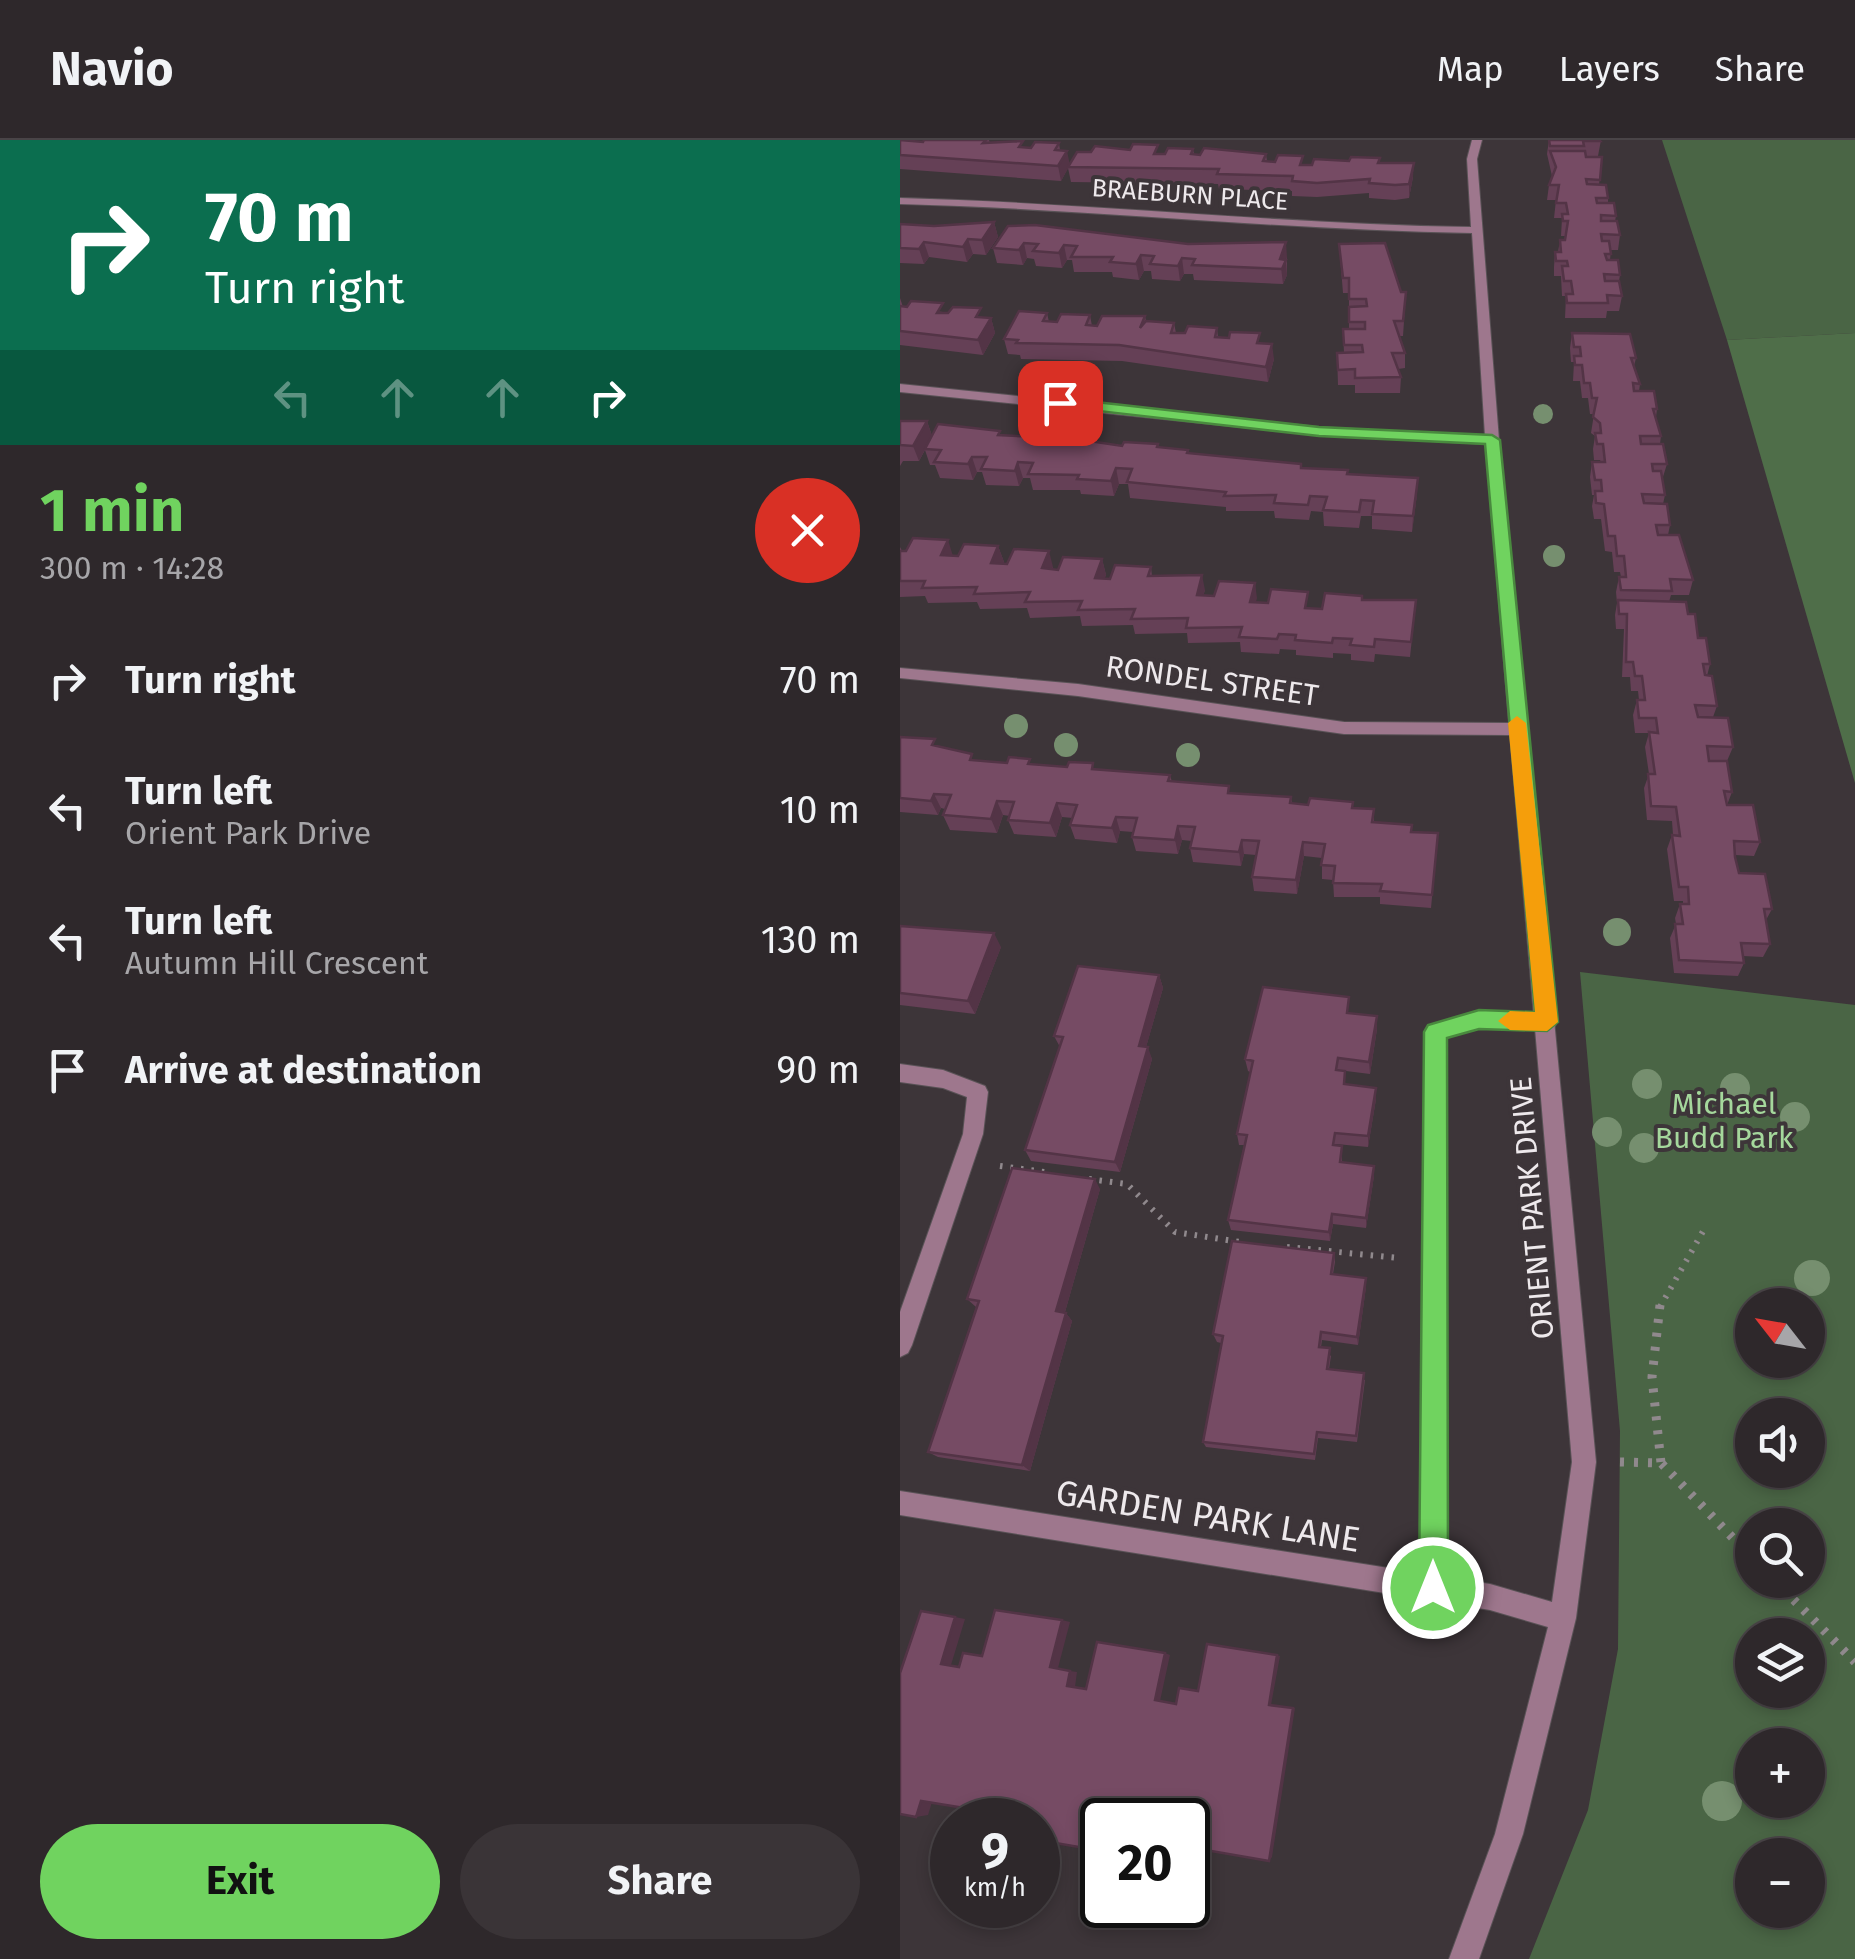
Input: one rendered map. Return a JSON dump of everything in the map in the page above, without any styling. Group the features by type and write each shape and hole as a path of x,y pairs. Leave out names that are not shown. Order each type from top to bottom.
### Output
{"street":[{"name":"ORIENT PARK DRIVE","path":"1464,1959 1509,1834 1563,1618 1584,1462 1492,440 1472,159 1476,140"},
{"name":"BRAEBURN PLACE","path":"900,201 1345,228 1476,230"},
{"path":"900,388 1319,431 1492,440"},
{"name":"RONDEL STREET","path":"900,673 1078,690 1344,728 1518,729"},
{"path":"1433,1588 1436,1032 1479,1020 1547,1022"},
{"path":"900,1073 943,1078 978,1092 973,1134 900,1346"},
{"name":"GARDEN PARK LANE","path":"900,1502 1490,1597 1563,1618"}],"path":[{"path":"964,1161 1054,1174"},
{"path":"1073,1176 1127,1184 1175,1232 1248,1243"},
{"path":"1706,1226 1661,1298 1652,1377 1661,1463 1735,1540"},
{"path":"1267,1245 1379,1258 1435,1258"},
{"path":"1584,1462 1661,1463"},
{"path":"1792,1598 1855,1662"}],"green space":[{"path":"1662,140 1855,140 1855,333 1727,340"},
{"path":"1855,333 1855,783 1727,340"},
{"name":"Michael Budd Park","path":"1580,972 1855,1005 1855,1959 1529,1959 1588,1810 1618,1649 1620,1431"}],"building":[{"path":"900,140 1023,141 1019,147 1031,148 1035,142 1059,143 1055,150 1067,151 1058,166 900,155"},
{"path":"1549,140 1600,141 1583,141 1584,146 1550,146"},
{"path":"1133,144 1158,145 1154,154 1165,154 1168,148 1193,149 1191,154 1200,155 1204,148 1266,154 1263,161 1275,162 1278,155 1303,156 1300,165 1312,165 1314,159 1349,161 1351,157 1380,158 1378,163 1414,163 1409,184 1395,185 1369,183 1370,179 1317,183 1292,181 1293,176 1217,174 1219,169 1068,167 1077,152 1091,152 1095,146 1130,150"},
{"path":"1550,151 1585,151 1586,157 1602,157 1600,180 1586,179 1587,184 1606,185 1608,198 1596,198 1597,203 1614,203 1616,216 1601,215 1601,221 1617,221 1620,235 1601,234 1602,241 1609,241 1611,254 1605,254 1607,260 1618,260 1620,275 1604,274 1605,281 1619,281 1622,296 1607,295 1608,303 1567,303 1566,294 1573,294 1571,281 1564,281 1562,266 1568,266 1567,261 1556,261 1555,252 1561,252 1560,240 1565,240 1568,221 1563,221 1562,214 1568,214 1566,203 1556,203 1559,185 1549,185 1556,167"},
{"path":"994,222 982,240 968,239 963,247 924,242 919,249 900,248 900,224"},
{"path":"1035,225 1188,244 1286,242 1280,259 1286,260 1282,269 1192,265 1195,259 1182,258 1178,266 1150,264 1154,256 1141,255 1136,264 1110,262 1113,257 1071,257 1077,246 1064,245 1059,253 1033,251 1038,244 1024,243 1019,250 993,248 1008,226"},
{"path":"1385,243 1401,292 1406,292 1403,321 1394,321 1405,353 1392,353 1401,377 1355,378 1355,369 1338,370 1337,353 1363,352 1362,345 1344,345 1343,329 1365,329 1365,322 1349,322 1349,307 1367,306 1366,299 1349,299 1349,278 1343,278 1339,244"},
{"path":"911,301 943,303 937,313 948,313 953,307 981,308 976,317 991,318 978,340 900,331 900,306 907,307"},
{"path":"1019,311 1047,313 1043,321 1057,322 1061,314 1090,315 1086,325 1097,326 1102,316 1145,316 1140,328 1146,321 1174,323 1171,333 1185,333 1188,326 1217,328 1215,337 1229,338 1230,332 1260,333 1257,343 1272,344 1266,367 1119,345 1016,343 1018,340 1004,339"},
{"path":"1572,333 1630,334 1636,358 1631,358 1640,384 1633,383 1634,391 1654,391 1657,409 1653,409 1661,436 1640,436 1641,444 1663,444 1667,464 1652,464 1653,471 1661,471 1665,495 1642,494 1644,503 1667,504 1670,525 1656,525 1658,535 1679,535 1693,580 1670,579 1672,591 1621,590 1619,577 1626,577 1624,556 1617,556 1615,536 1608,536 1604,504 1596,503 1595,491 1602,491 1601,480 1595,480 1592,462 1605,462 1603,444 1597,444 1595,433 1601,433 1600,423 1593,417 1597,398 1592,398 1590,383 1584,383 1582,365 1575,365 1574,356 1581,356 1580,347 1574,347"},
{"path":"900,421 927,421 913,446 900,445"},
{"path":"938,424 1000,431 998,435 1059,438 1057,443 1074,444 1076,439 1122,446 1124,442 1158,444 1157,447 1188,450 1187,453 1301,464 1301,468 1418,478 1413,516 1372,514 1374,501 1361,500 1359,512 1323,510 1327,497 1310,496 1308,505 1274,503 1276,495 1224,496 1226,492 1127,482 1132,469 1116,468 1111,481 1077,479 1079,475 1028,474 1033,463 1018,462 1015,471 981,469 987,457 972,457 968,464 934,462 941,450 925,449"},
{"path":"913,538 948,540 941,555 958,556 964,544 998,546 991,563 1007,564 1014,549 1049,551 1042,568 1058,570 1063,557 1102,559 1095,578 1110,579 1115,565 1151,567 1148,576 1202,575 1197,595 1214,596 1219,581 1255,583 1250,602 1268,603 1271,589 1308,592 1305,608 1322,609 1325,593 1362,596 1362,600 1416,600 1411,642 1375,639 1374,647 1350,645 1352,639 1333,638 1332,643 1295,640 1296,635 1279,634 1277,639 1239,637 1242,627 1186,628 1188,618 1131,619 1135,609 1078,610 1082,601 1025,602 1030,592 974,594 977,587 922,588 925,581 900,581 900,551 906,551"},
{"path":"1618,600 1686,602 1688,614 1695,614 1698,638 1706,638 1710,664 1703,664 1705,675 1712,676 1717,706 1695,705 1698,717 1728,718 1733,747 1707,746 1709,761 1727,761 1732,792 1724,791 1727,805 1753,805 1760,842 1734,841 1735,857 1739,873 1765,874 1772,909 1764,909 1770,944 1741,943 1744,963 1679,960 1675,924 1683,924 1680,904 1689,904 1688,887 1679,887 1672,835 1680,836 1676,807 1651,806 1648,774 1655,774 1649,732 1658,733 1656,718 1639,718 1637,700 1645,700 1642,676 1635,676 1633,662 1626,662 1627,614 1619,614"},
{"path":"900,737 935,739 932,745 972,754 970,760 1007,763 1009,757 1030,759 1028,764 1067,767 1069,762 1093,763 1092,769 1170,775 1168,781 1229,786 1228,793 1291,797 1290,803 1308,805 1310,798 1353,802 1352,808 1374,809 1372,822 1412,825 1411,832 1438,833 1432,895 1380,891 1382,884 1333,883 1335,866 1321,865 1325,844 1303,842 1296,880 1252,877 1259,841 1242,840 1239,852 1190,848 1195,827 1178,826 1175,840 1132,837 1137,818 1116,817 1112,828 1070,825 1077,805 1057,803 1050,823 1008,820 1014,802 997,801 991,819 943,815 951,795 934,794 931,801 900,798"},
{"path":"900,926 994,933 968,1001 900,993"},
{"path":"1078,966 1159,975 1139,1046 1148,1047 1115,1162 1025,1150 1063,1037 1054,1036"},
{"path":"1263,987 1349,997 1347,1013 1377,1016 1369,1062 1338,1058 1336,1070 1345,1071 1344,1084 1376,1088 1368,1136 1335,1133 1333,1145 1342,1146 1340,1162 1374,1166 1366,1218 1332,1214 1329,1232 1228,1220 1247,1135 1237,1134 1253,1061 1245,1059"},
{"path":"1012,1168 1095,1179 1056,1311 1066,1313 1022,1465 928,1452 979,1301 967,1299"},
{"path":"1232,1241 1334,1253 1331,1274 1366,1278 1357,1337 1321,1332 1319,1347 1330,1348 1327,1369 1364,1373 1356,1436 1317,1432 1314,1454 1203,1442 1223,1336 1213,1334"},
{"path":"995,1610 1062,1620 1050,1667 1070,1671 1067,1686 1086,1689 1097,1642 1165,1653 1155,1700 1176,1704 1179,1688 1198,1691 1207,1644 1277,1655 1269,1705 1293,1708 1269,1861 1210,1851 1210,1798 1080,1798 1080,1847 1060,1844 1060,1798 930,1798 930,1802 921,1801 916,1817 900,1814 900,1673 921,1611 955,1617 941,1664 959,1667 963,1653 982,1656"}],"slow traffic":[{"path":"1510,1021 1547,1022 1517,723"}],"route":[{"path":"1060,403 1319,431 1492,440 1547,1022 1479,1020 1436,1032 1433,1588"}]}
